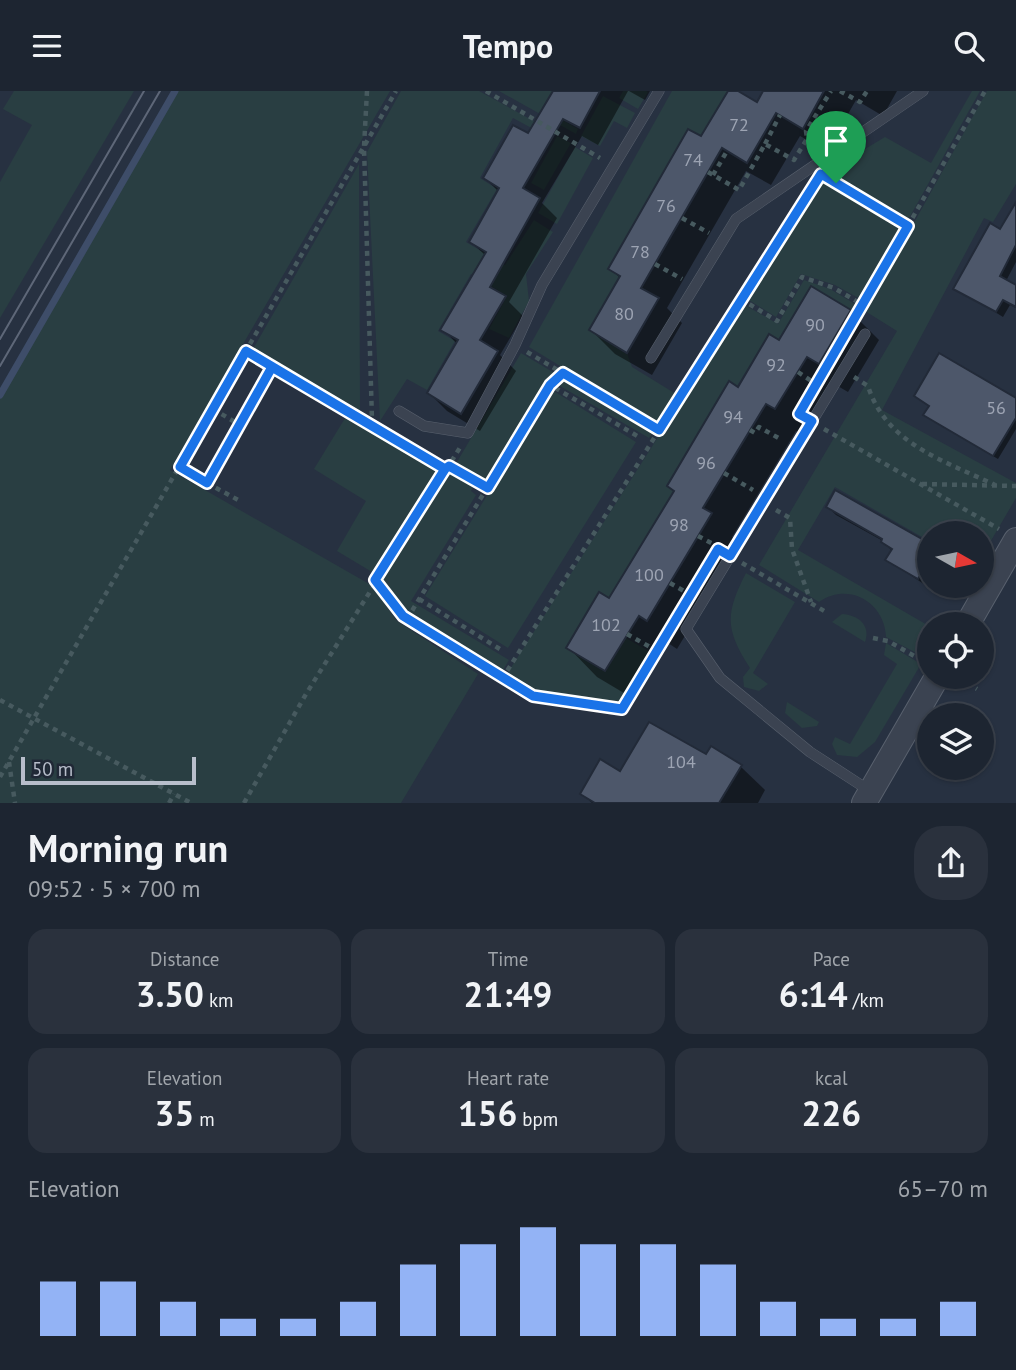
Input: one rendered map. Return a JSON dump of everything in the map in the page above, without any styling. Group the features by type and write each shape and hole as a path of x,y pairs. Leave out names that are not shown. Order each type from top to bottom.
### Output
{"street":[{"path":"973,612 1009,536"},
{"path":"867,797 922,689"}],"lane":[{"path":"399,411 424,426 468,433 516,345 542,285 659,91"},
{"path":"651,358 736,219 923,91"},
{"path":"865,334 686,629 720,678 867,797"}],"path":[{"path":"367,91 363,147 372,420"},
{"path":"0,777 396,91"},
{"path":"486,91 613,165"},
{"path":"765,144 794,160 807,139 806,131 831,91"},
{"path":"840,91 860,102 867,91"},
{"path":"851,325 985,91"},
{"path":"727,151 711,174 739,190 780,115"},
{"path":"821,174 908,226"},
{"path":"502,679 813,185"},
{"path":"682,218 722,241"},
{"path":"655,264 695,287"},
{"path":"741,299 777,321 802,277 834,288 863,305"},
{"path":"246,351 488,488"},
{"path":"530,353 659,430"},
{"path":"207,483 272,367"},
{"path":"843,370 868,386 873,402 891,428 913,444 995,485"},
{"path":"798,372 816,384"},
{"path":"407,619 550,385 563,373"},
{"path":"811,394 822,374"},
{"path":"550,385 639,437"},
{"path":"213,409 240,425"},
{"path":"777,450 799,414 1009,536"},
{"path":"750,430 755,433 759,426 783,440"},
{"path":"244,803 375,580 468,433"},
{"path":"180,467 240,501"},
{"path":"724,473 753,490"},
{"path":"746,501 759,480"},
{"path":"921,484 1016,486"},
{"path":"763,502 790,518 792,549 811,603"},
{"path":"698,536 826,612"},
{"path":"719,547 726,536"},
{"path":"375,580 407,619 533,696 622,709 673,624"},
{"path":"670,583 691,595"},
{"path":"685,605 698,583"},
{"path":"419,599 503,651"},
{"path":"627,634 657,651"},
{"path":"873,638 888,641 917,660"},
{"path":"0,700 191,803"},
{"path":"9,761 15,803"},
{"path":"169,803 174,794"}],"green space":[{"path":"14,91 134,91 0,318 0,182 32,125 3,109"},
{"path":"174,91 390,91 170,470 371,585 397,621 478,674 401,803 0,803 0,393"},
{"path":"401,91 479,91 552,131 548,137 513,118 480,178 497,189 466,242 505,265 534,220 553,232 526,274 529,301 509,338 489,329 507,296 471,274 438,331 455,341 427,390 407,379 380,421 367,152"},
{"path":"499,91 552,91 542,108 578,129 576,134"},
{"path":"623,91 648,92 638,109 619,98"},
{"path":"672,91 728,91 701,136 688,129 608,268 620,276 589,330 627,353 632,367 676,394 657,425 529,347"},
{"path":"972,91 980,91 908,220 825,173 885,137 931,163"},
{"path":"987,91 1016,91 1016,184 993,222 984,218 882,410 1016,483 1016,498 994,536 994,521 917,521 917,534 835,487 798,550 917,619 917,653 886,637 879,614 863,599 842,594 819,602 759,565 897,331 865,311"},
{"path":"603,96 635,113 627,128 614,121 600,146 581,136"},
{"path":"557,136 571,143 544,190 531,183"},
{"path":"575,147 593,158 557,224 538,213"},
{"path":"359,164 360,413 253,349"},
{"path":"821,179 902,228 862,300 835,285 801,274 776,317 747,299"},
{"path":"804,280 830,289 860,307 840,342 834,339 851,310 811,286 778,340 769,334 737,386 729,381 666,486 674,491 609,598 599,592 566,647 605,671 626,638 652,653 621,707 534,694 505,677 743,304 778,324"},
{"path":"521,353 653,432 649,438 548,379 487,481 480,477 478,480 454,467"},
{"path":"552,390 636,442 508,648 425,596"},
{"path":"347,415 439,470 377,575 337,551 366,501 314,469"},
{"path":"451,472 474,485 471,491 476,495 411,601 509,660 500,675 402,612 381,582"},
{"path":"746,573 795,602 753,673 768,684 759,691 744,687 743,677 750,668 732,632 731,611"},
{"path":"842,614 853,616 862,622 866,631 865,642 832,622"},
{"path":"886,643 917,662 917,671 875,742 857,757 837,755 832,744 835,737 850,744 897,664 884,655"},
{"path":"787,702 819,722 817,726 802,728 785,713"}],"building":[{"path":"553,91 600,91 580,128 563,119 523,188 540,198 490,287 506,296 480,340 498,351 461,414 427,393 458,340 440,330 486,252 469,242 499,188 483,178 513,125 528,133"},
{"path":"728,91 738,91 757,102 763,91 824,91 803,129 776,113 747,163 722,148 641,288 659,298 627,353 589,330 620,276 608,269 688,129 701,136"},
{"path":"1016,202 1016,245 1000,276 1016,285 1016,307 1003,300 996,312 953,289 990,223 1000,229"},
{"path":"811,286 851,310 819,364 807,357 775,409 766,404 703,508 712,513 647,621 639,616 605,671 566,648 599,592 609,598 674,491 667,486 729,381 738,387 769,334 779,340"},
{"path":"939,353 1016,398 1016,418 993,456 923,415 929,406 914,396"},
{"path":"835,490 917,536 917,578 885,560 892,549 881,542 882,539 826,507"},
{"path":"649,722 706,754 711,746 742,765 719,803 595,803 580,794 600,759 620,771"}],"waterway":[{"path":"0,395 175,91"}],"tram line":[{"path":"0,339 144,91"},
{"path":"0,366 160,91"}],"route":[{"path":"836,183 821,174 659,430 563,373 550,385 488,488 449,466 445,469 246,351 180,467 207,483 272,367 445,469 375,580 403,616 533,696 622,709 718,549 730,556 812,421 799,414 908,226 836,183"}]}
